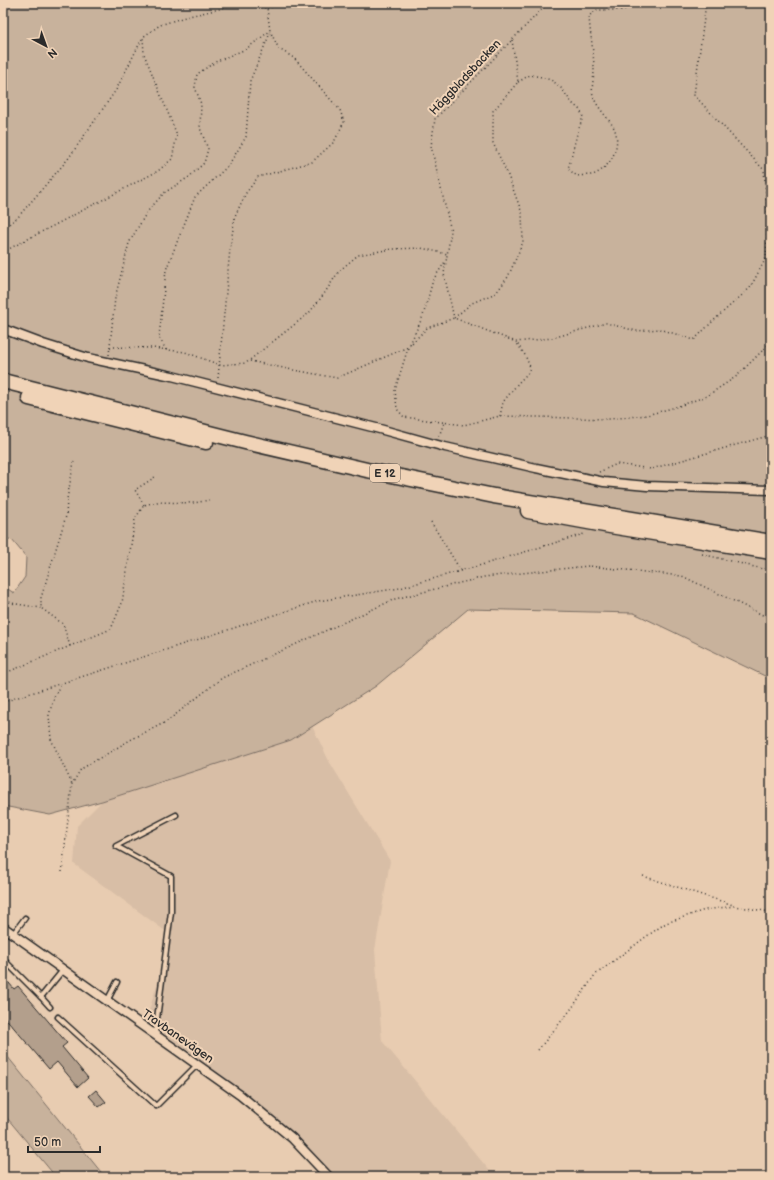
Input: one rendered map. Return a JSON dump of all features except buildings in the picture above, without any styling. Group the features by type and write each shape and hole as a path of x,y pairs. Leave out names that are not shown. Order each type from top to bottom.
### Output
{"highway":[{"name":"E 12","path":"3,381 245,442 367,470 494,496 771,542"},
{"name":"E 12","path":"3,391 244,451 432,493 610,526 771,552"}],"street":[{"path":"3,329 43,344 88,358 217,387 436,445 536,468 604,482 647,486 771,490"},
{"name":"Travbanevägen","path":"3,927 240,1095 292,1138 329,1177"}],"lane":[{"path":"155,1035 171,912 171,876 116,846 176,815"},
{"path":"13,934 25,918"},
{"path":"3,959 50,1007"},
{"path":"41,997 63,970"},
{"path":"107,1000 117,982"},
{"path":"58,1017 156,1106 198,1065"}],"path":[{"path":"3,229 18,217 68,159 116,90 143,37 160,25 185,17 245,3"},
{"path":"242,4 267,8 293,3"},
{"name":"Häggbladsbacken","path":"454,318 444,274 451,231 431,146 435,119 548,3"},
{"path":"250,360 337,378 408,347 427,328 454,318 472,303 496,293 508,277 522,242 522,213 507,173 493,143 493,111 518,82 530,76 542,77 553,81 580,110 583,117 568,169 577,176 594,174 606,166 612,159 616,145 615,130 606,114 596,103 592,93 594,72 589,16 596,10 623,10 639,3"},
{"path":"454,318 516,342 552,338 606,323 636,331 660,329 694,340 712,321 750,288 766,258 768,216 764,170 694,95 706,3"},
{"path":"217,387 230,249 235,216 246,193 258,177 312,162 334,142 344,122 340,110 294,58 279,49 270,31 267,8"},
{"path":"270,31 246,49 217,61 197,74 195,88 201,104 200,128 208,150 204,163 189,177 164,193 147,212 129,243 115,298 110,347 152,348 185,352 220,365 246,363 309,313 339,271 358,255 392,249 421,248 447,254"},
{"path":"166,350 159,337 166,270 195,197 228,166 246,137 250,81 270,31"},
{"path":"3,252 158,171 172,159 177,135 144,54 143,37"},
{"path":"512,40 518,82"},
{"path":"446,260 433,280 423,316 408,347 395,390 398,409 404,417 464,425 500,416 610,419 647,415 707,396 737,376 771,342"},
{"path":"500,416 503,402 528,373 530,367 525,355 516,342"},
{"path":"436,445 444,423"},
{"path":"590,479 600,471 617,464 651,469 771,435"},
{"path":"41,608 41,598 66,516 67,500 74,462"},
{"path":"144,505 135,490 155,477"},
{"path":"3,674 111,629 122,604 135,519 144,505 157,502 194,503 209,500"},
{"path":"431,522 461,571"},
{"path":"3,702 318,601 400,588 583,534"},
{"path":"697,552 771,571"},
{"path":"62,872 72,784 81,769 132,739 166,722 222,678 395,599 484,577 589,566 682,576 771,619"},
{"path":"3,597 11,603 41,608 63,624 70,646"},
{"path":"61,684 54,697 49,716 51,739 72,784"},
{"path":"643,876 734,906 771,912"},
{"path":"538,1050 572,1008 595,975 647,936 666,923 705,910 734,906"},
{"path":"3,1172 8,1177"}],"shaded area":[{"path":"3,3 771,3 771,679 634,613 468,609 376,686 291,740 102,801 50,815 3,806 3,586 14,593 25,577 26,557 12,540 3,537"},
{"path":"312,726 329,761 390,861 375,950 382,1041 489,1170 498,1177 329,1177 292,1138 144,1027 172,936 74,864 77,826 102,801 291,740"},
{"path":"3,1051 105,1177 56,1177 3,1113"}]}
